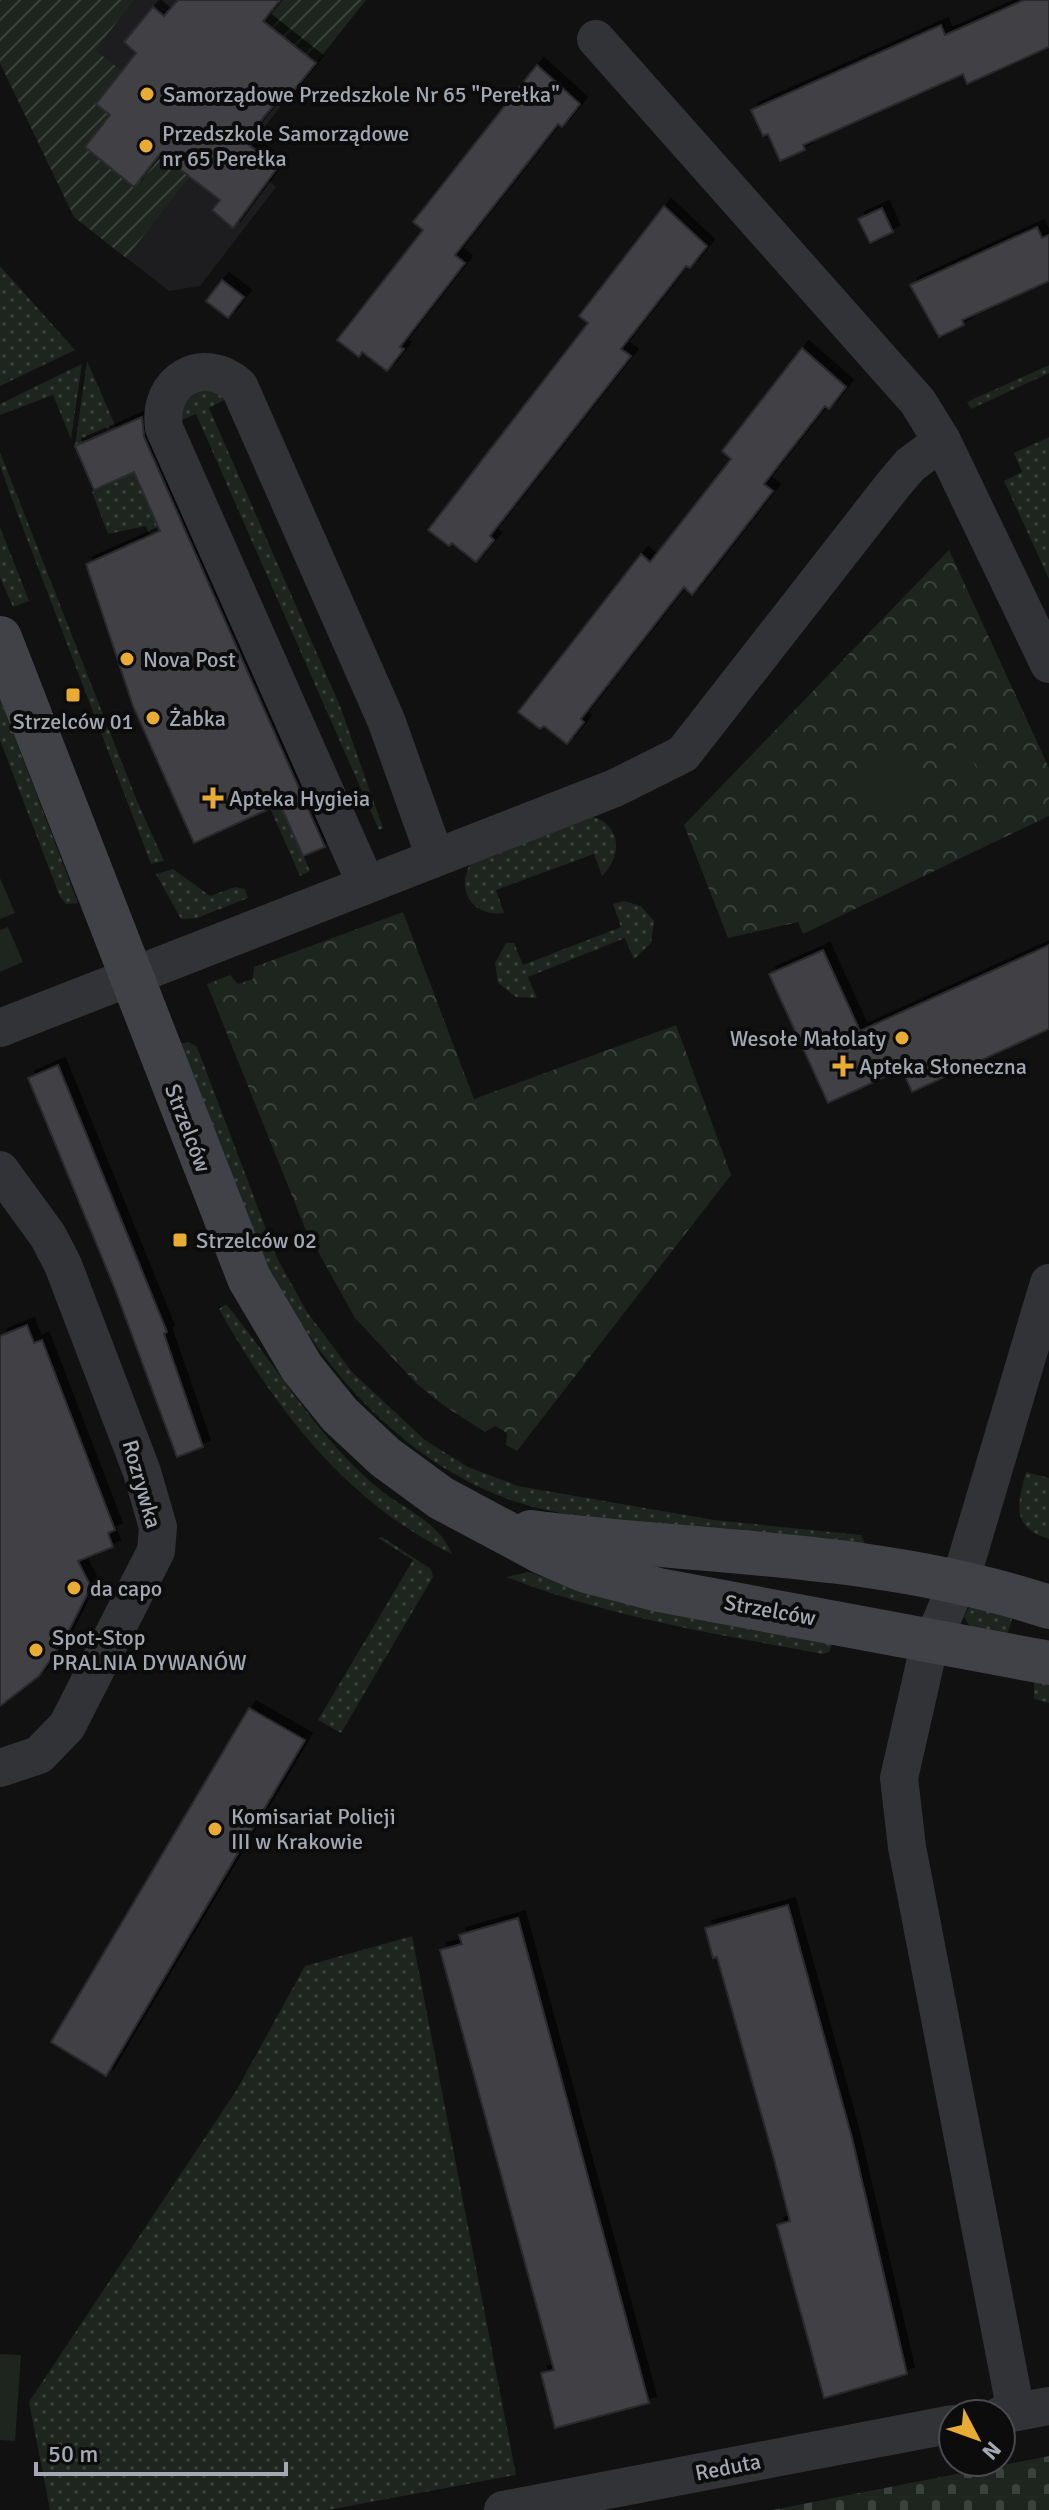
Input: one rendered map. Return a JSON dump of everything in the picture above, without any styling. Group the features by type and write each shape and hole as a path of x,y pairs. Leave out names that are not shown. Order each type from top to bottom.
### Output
{"street":[{"path":"596,39 918,402 942,441 1049,664"},
{"path":"366,884 164,428 161,411 168,393 186,377 210,370 233,381 245,399 386,720 435,857"},
{"path":"0,1028 615,788 683,754 893,485 910,465 942,441"},
{"name":"Strzelców","path":"0,638 227,1229 278,1332 332,1405 385,1457 441,1498 586,1571 659,1590 1049,1663"},
{"name":"Rozrywka","path":"0,1170 48,1236 63,1265 142,1472 158,1527 156,1551 67,1726 39,1755 0,1768"},
{"path":"1022,2411 930,1972 900,1801 903,1756 933,1641 958,1582 1049,1283"},
{"name":"Strzelców","path":"501,1529 604,1541 827,1559 958,1582 1049,1607"},
{"name":"Reduta","path":"503,2510 937,2427"}],"shaded area":[{"name":"Przedszkole Samorządowe nr 65 Perełka","path":"0,0 366,0 250,145 278,167 268,180 276,187 200,286 169,291 74,217 0,63"}],"green space":[{"path":"0,0 134,0 95,50 122,71 110,115 85,147 134,187 164,149 190,176 126,258 74,217 0,63"},
{"path":"280,0 366,0 316,63 276,31 259,26"},
{"path":"0,266 75,350 0,386"},
{"path":"87,361 310,871 300,876 146,526 108,534 92,492 121,479 102,434 75,446"},
{"path":"82,364 71,439 53,395 0,415 0,404"},
{"path":"1049,365 1049,373 971,409 967,402"},
{"path":"204,387 230,397 209,408 340,706 383,828 379,830 196,414 175,423 177,405"},
{"path":"1049,437 1049,579 1004,481 1022,472 1014,453"},
{"path":"0,452 137,801 164,861 151,864 10,494 0,465"},
{"path":"0,527 29,601 13,607 0,577"},
{"path":"949,550 1049,768 1049,816 803,934 798,922 728,938 684,825"},
{"path":"0,699 78,903 66,904 60,897 0,740"},
{"path":"965,744 983,782 962,791 945,754"},
{"path":"889,757 901,759 910,766 917,775 917,799 910,808 901,815 889,817 877,815 868,808 861,799 859,787 861,775 868,766 877,759"},
{"path":"584,815 605,823 615,838 614,857 602,876 594,854 496,890 504,913 483,911 469,899 465,882 472,862"},
{"path":"173,869 210,896 235,887 245,889 248,898 197,918 181,919 156,874"},
{"path":"0,878 15,913 0,919"},
{"path":"624,901 641,906 654,921 651,943 634,959 625,938 528,977 537,998 516,997 498,983 495,963 506,943 514,943 523,965 621,927 613,904"},
{"path":"403,912 474,1099 676,1025 731,1175 517,1451 506,1445 507,1433 495,1426 485,1432 416,1383 355,1318 305,1228 207,984 230,975 238,984 253,979 254,967"},
{"path":"8,927 23,962 0,972 0,930"},
{"path":"189,1042 197,1047 277,1258 307,1312 352,1372 425,1440 468,1467 518,1486 714,1520 861,1535 866,1546 662,1529 542,1509 497,1495 454,1474 415,1447 378,1416 345,1382 315,1344 266,1263 179,1044"},
{"path":"226,1304 338,1450 383,1492 439,1533 452,1554 414,1533 379,1508 317,1450 264,1382 241,1346 219,1309"},
{"path":"1026,1472 1049,1478 1049,1539 1028,1528 1020,1513 1020,1495"},
{"path":"382,1537 431,1569 433,1577 341,1733 318,1720 413,1560 378,1538"},
{"path":"528,1572 618,1602 833,1643 829,1652 823,1654 702,1631 624,1614 506,1577"},
{"path":"970,1606 1013,1615 1007,1636 971,1629 964,1616"},
{"path":"1034,1682 1049,1685 1049,1703 1034,1699"},
{"path":"412,1936 516,2475 328,2510 50,2510 29,2402 236,2091 305,1966"},
{"path":"0,2354 21,2355 15,2441 0,2440"},
{"path":"1049,2456 1049,2510 772,2510 937,2478 1017,2478 1017,2462"}],"building":[{"name":"Samorządowe Przedszkole Nr 65 \"Perełka\"","path":"178,0 280,0 263,21 316,63 287,99 282,95 244,141 278,167 233,228 212,210 220,200 160,154 134,187 85,147 110,115 96,104 136,53 124,42 153,7 164,16"},
{"path":"1024,0 1049,0 1049,47 967,84 963,74 803,145 805,150 780,161 768,134 763,136 751,110 941,25 945,35"},
{"path":"537,65 580,104 562,127 558,124 455,255 465,263 400,347 404,349 387,371 362,352 359,357 337,340 423,230 413,222"},
{"path":"664,206 707,246 690,268 686,266 621,349 631,356 490,536 494,540 476,562 452,543 449,546 428,530 588,323 579,316"},
{"path":"882,208 893,232 870,243 858,219"},
{"path":"1037,227 1042,238 1049,235 1049,281 962,320 964,325 939,337 910,285"},
{"path":"222,280 244,297 228,318 206,301"},
{"path":"802,348 846,387 829,409 825,406 764,484 773,491 692,595 684,587 581,719 584,722 567,744 544,726 540,729 518,712 641,554 650,562 731,459 722,451"},
{"path":"142,417 144,437 325,847 303,856 280,804 194,843 133,706 86,564 160,531 134,472 94,490 75,446"},
{"path":"1049,945 1049,1029 912,1092 902,1069 828,1103 769,974 823,950 860,1031"},
{"path":"58,1065 167,1332 164,1334 203,1447 177,1457 115,1289 28,1078"},
{"path":"27,1325 34,1343 42,1340 115,1530 108,1533 113,1547 78,1561 91,1587 66,1636 69,1644 59,1647 39,1676 0,1706 0,1336"},
{"name":"Komisariat Policji III w Krakowie","path":"249,1708 305,1740 106,2076 51,2042"},
{"path":"788,1905 852,2138 907,2374 824,2398 777,2225 790,2221 717,1957 713,1958 705,1928"},
{"path":"518,1918 649,2403 555,2428 541,2373 554,2370 440,1950 462,1944 459,1935"}],"place":[{"name":"Samorządowe Przedszkole Nr 65 \"Perełka\"","path":"147,94"},
{"name":"Przedszkole Samorządowe nr 65 Perełka","path":"146,146"},
{"name":"Nova Post","path":"127,659"},
{"name":"Strzelców 01","path":"73,695"},
{"name":"Żabka","path":"153,718"},
{"name":"Apteka Hygieia","path":"213,798"},
{"name":"Wesołe Małolaty","path":"902,1038"},
{"name":"Apteka Słoneczna","path":"843,1066"},
{"name":"Strzelców 02","path":"180,1240"},
{"name":"da capo","path":"74,1588"},
{"name":"Spot-Stop PRALNIA DYWANÓW","path":"36,1650"},
{"name":"Komisariat Policji III w Krakowie","path":"215,1829"}]}
